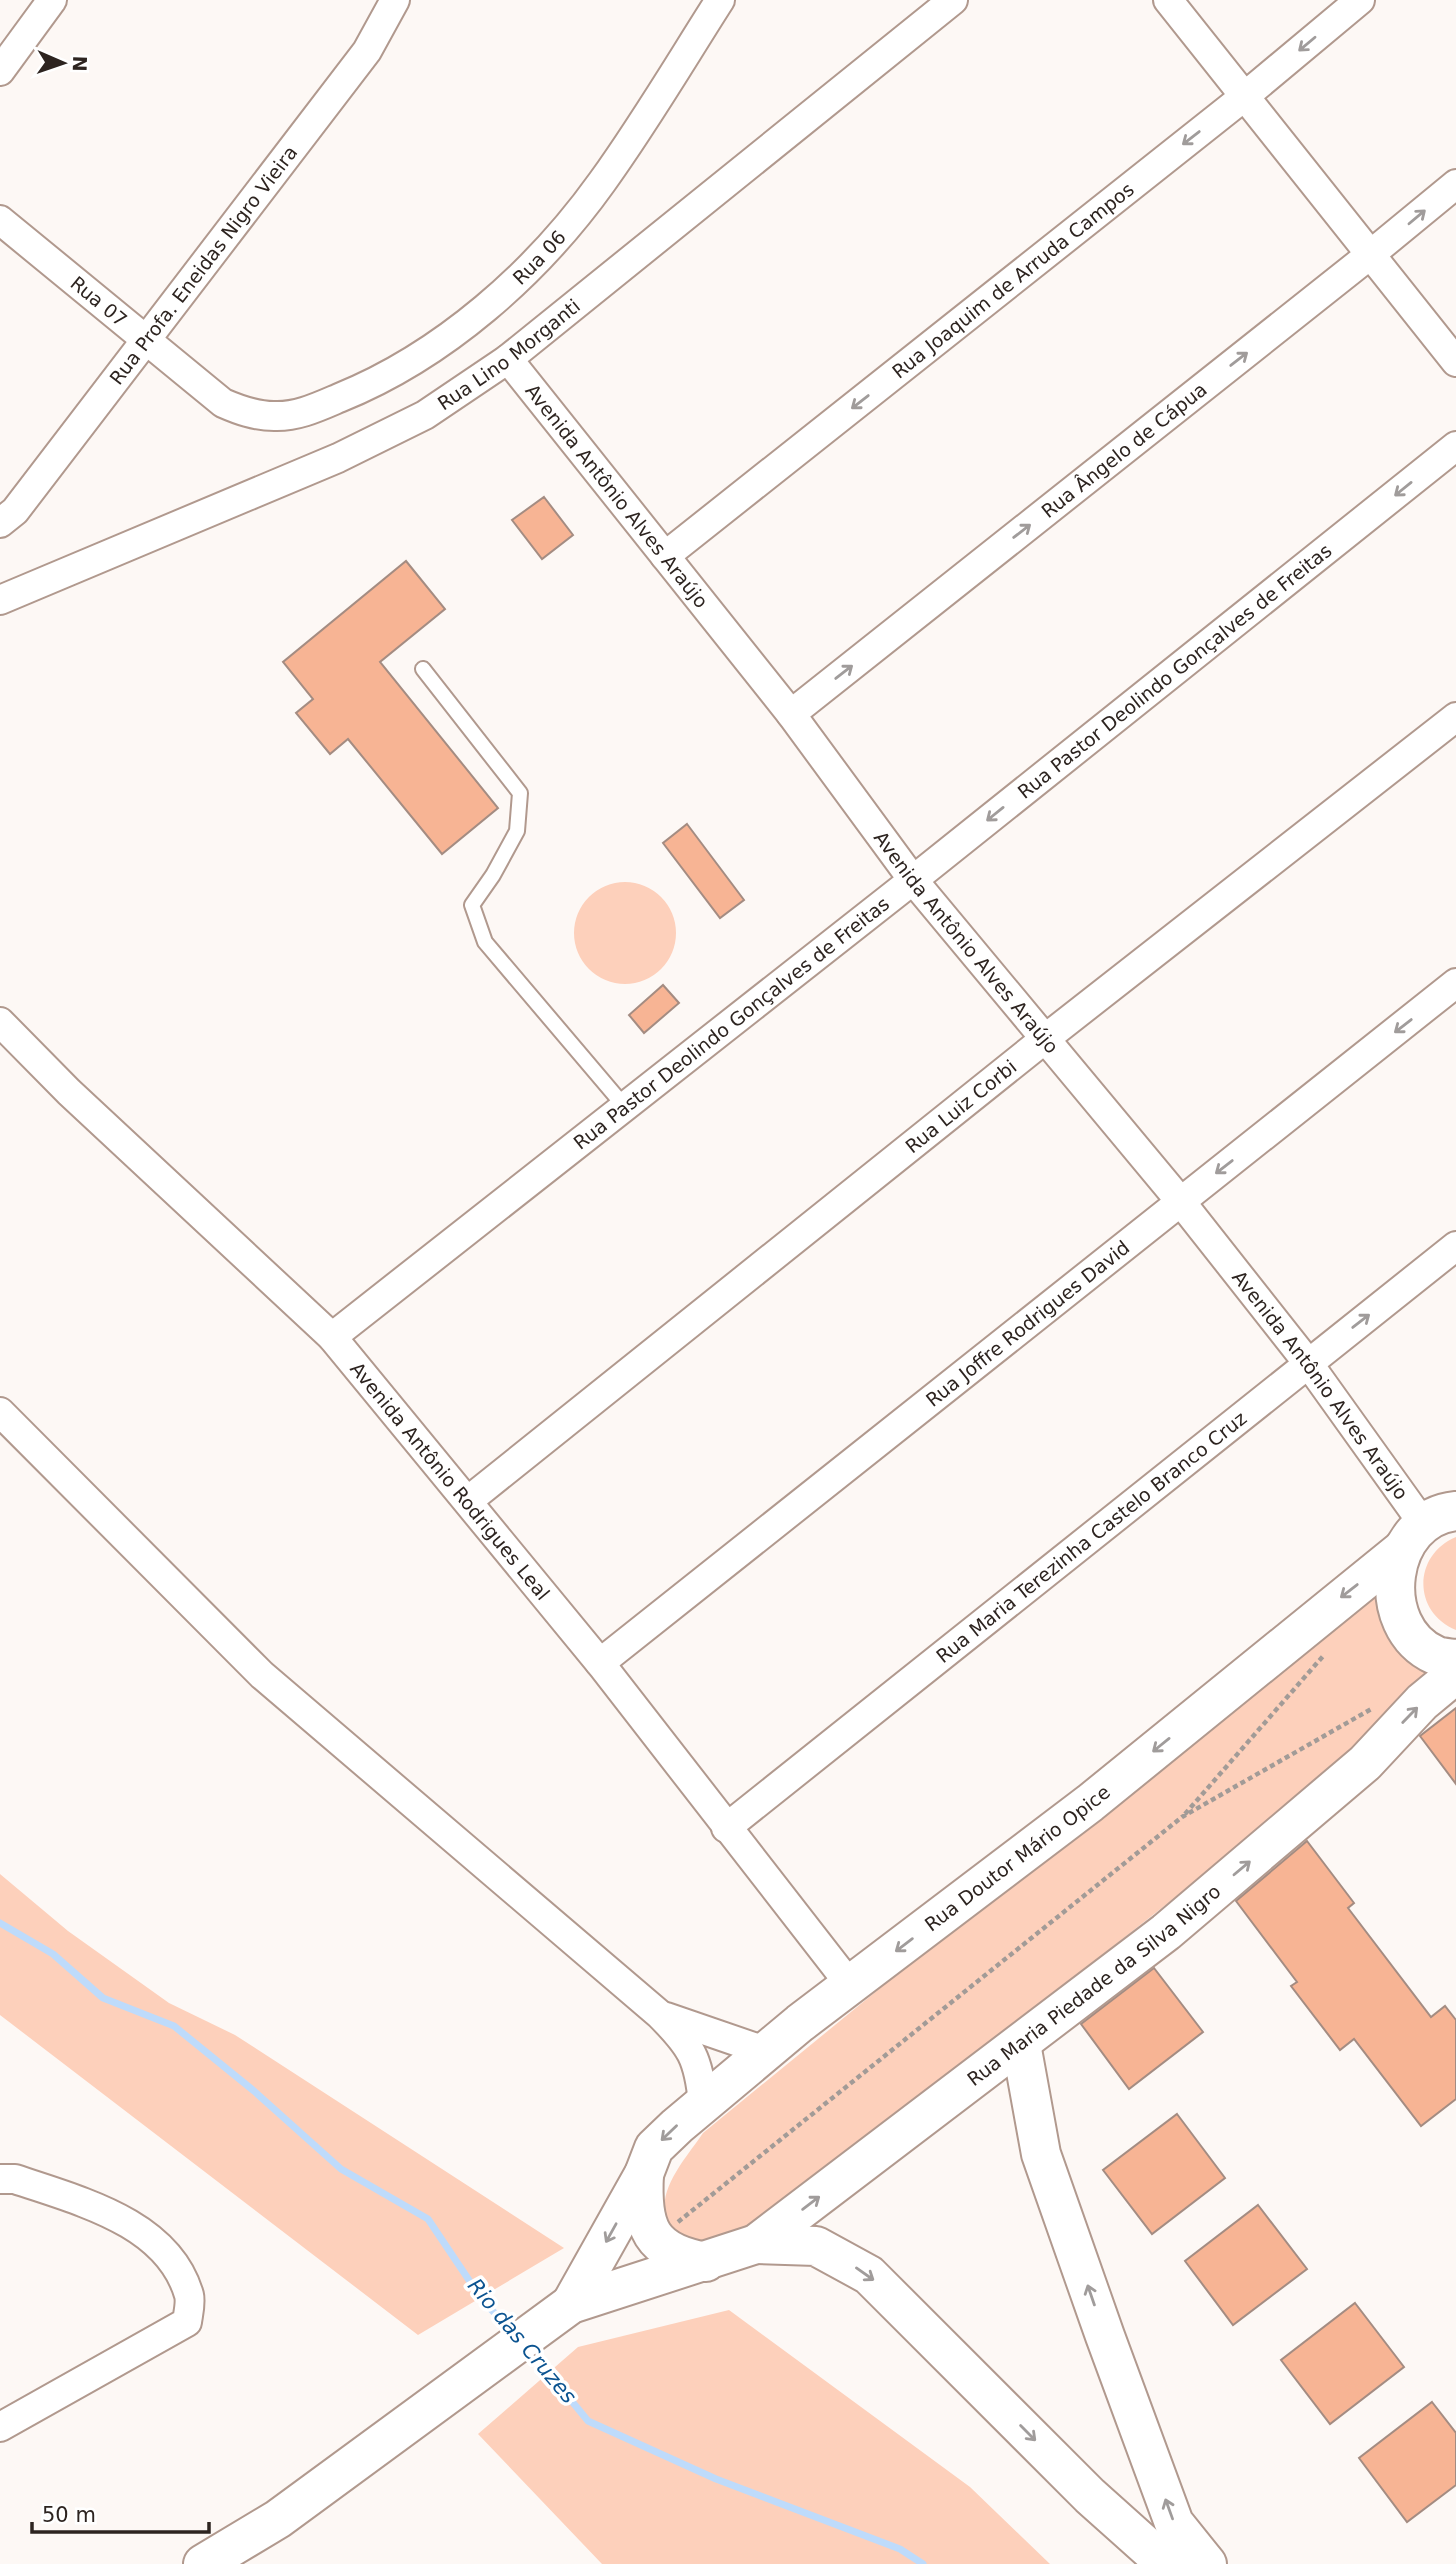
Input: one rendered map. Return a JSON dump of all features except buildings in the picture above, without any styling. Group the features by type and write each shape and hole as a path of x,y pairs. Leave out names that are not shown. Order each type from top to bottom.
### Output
{"street":[{"path":"0,71 52,0"},
{"name":"Rua Profa. Eneidas Nigro Vieira","path":"0,523 15,511 367,51 395,0"},
{"name":"Rua 06","path":"273,416 308,411 367,387 422,356 472,318 541,255 601,183 720,0"},
{"name":"Rua Lino Morganti","path":"0,600 338,458 425,415 508,359 953,0"},
{"path":"1168,0 1456,362"},
{"name":"Rua Joaquim de Arruda Campos","path":"665,556 1245,96 1360,0"},
{"name":"Rua Ângelo de Cápua","path":"791,715 1456,184"},
{"name":"Rua 07","path":"0,220 223,402 239,410 273,416"},
{"name":"Avenida Antônio Alves Araújo","path":"508,359 791,715 913,880 1181,1202 1308,1363 1438,1521"},
{"name":"Rua Pastor Deolindo Gonçalves de Freitas","path":"332,1337 913,880 1456,446"},
{"name":"Rua Luiz Corbi","path":"469,1500 1046,1038 1456,717"},
{"name":"Rua Joffre Rodrigues David","path":"600,1663 1456,983"},
{"name":"Avenida Antônio Rodrigues Leal","path":"0,1022 69,1092 332,1337 469,1500 600,1663 851,1986"},
{"name":"Rua Maria Terezinha Castelo Branco Cruz","path":"726,1828 1456,1246"},
{"path":"0,1412 262,1675 659,2014 687,2042 698,2063 703,2104"},
{"path":"1438,1521 1394,1575 1395,1606 1410,1635 1435,1655 1456,1659"},
{"name":"Rua Doutor Mário Opice","path":"559,2312 644,2174 654,2148 765,2051 1090,1803 1438,1521"},
{"name":"Rua Maria Piedade da Silva Nigro","path":"559,2312 756,2244 1167,1932 1365,1763 1422,1702 1456,1674"},
{"path":"659,2014 765,2051"},
{"path":"1021,2044 1041,2154 1105,2336 1174,2523 1207,2564"},
{"path":"644,2174 642,2200 646,2221 656,2240 679,2257 706,2262"},
{"path":"0,2179 15,2179 110,2213 169,2254 190,2297 187,2322 0,2427"},
{"path":"756,2244 816,2246 870,2276 1090,2496 1166,2564"},
{"path":"203,2564 278,2519 559,2312"}],"lane":[{"path":"423,669 520,793 517,831 494,874 472,905 485,942 625,1107"}],"path":[{"path":"1182,1817 1332,1645"},
{"path":"656,2240 1182,1817 1385,1702"}],"shaded area":[{"path":"625,882 645,886 661,897 672,913 676,933 672,953 661,969 645,980 625,984 605,980 589,969 578,953 574,933 578,913 589,897 605,886"},
{"path":"1456,1537 1456,1630 1442,1622 1431,1610 1423,1584 1432,1557 1442,1545"},
{"path":"1384,1576 1456,1676 733,2246 703,2250 675,2231 666,2216 667,2191 680,2165 703,2133"},
{"path":"0,1874 68,1931 169,2003 235,2035 564,2248 418,2335 0,2015"},
{"path":"729,2310 970,2487 1050,2564 602,2564 478,2434 578,2347"}],"waterway":[{"name":"Rio das Cruzes","path":"0,1923 53,1954 103,1998 174,2026 254,2091 341,2169 428,2219 483,2301 514,2333"},
{"name":"Rio das Cruzes","path":"529,2349 588,2421 716,2479 900,2549 923,2564"}]}
